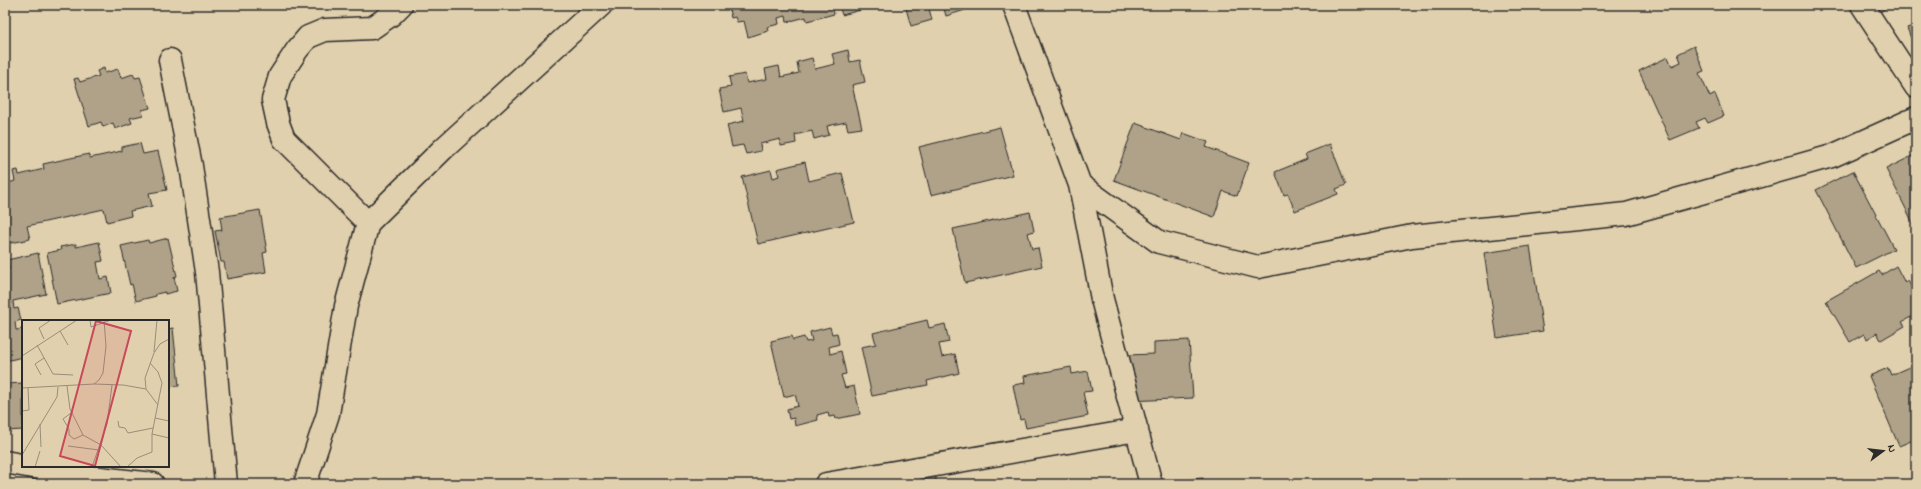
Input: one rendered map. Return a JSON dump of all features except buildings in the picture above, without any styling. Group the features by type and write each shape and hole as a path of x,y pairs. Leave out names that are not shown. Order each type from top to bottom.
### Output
{"street":[{"path":"368,223 284,139 278,123 273,100 280,76 297,50 308,37 325,30 372,28 391,15 401,5"},
{"path":"305,484 328,414 346,306 368,223 443,149 601,5"},
{"path":"1014,5 1080,185 1102,298 1151,484"},
{"path":"1862,5 1916,87"},
{"path":"170,60 191,166 208,272 226,484"},
{"path":"1080,185 1159,242 1258,268 1412,236 1626,214 1832,156 1916,118"},
{"path":"826,484 1137,430"},
{"path":"5,462 22,465"},
{"path":"32,467 82,476 153,484"}]}
